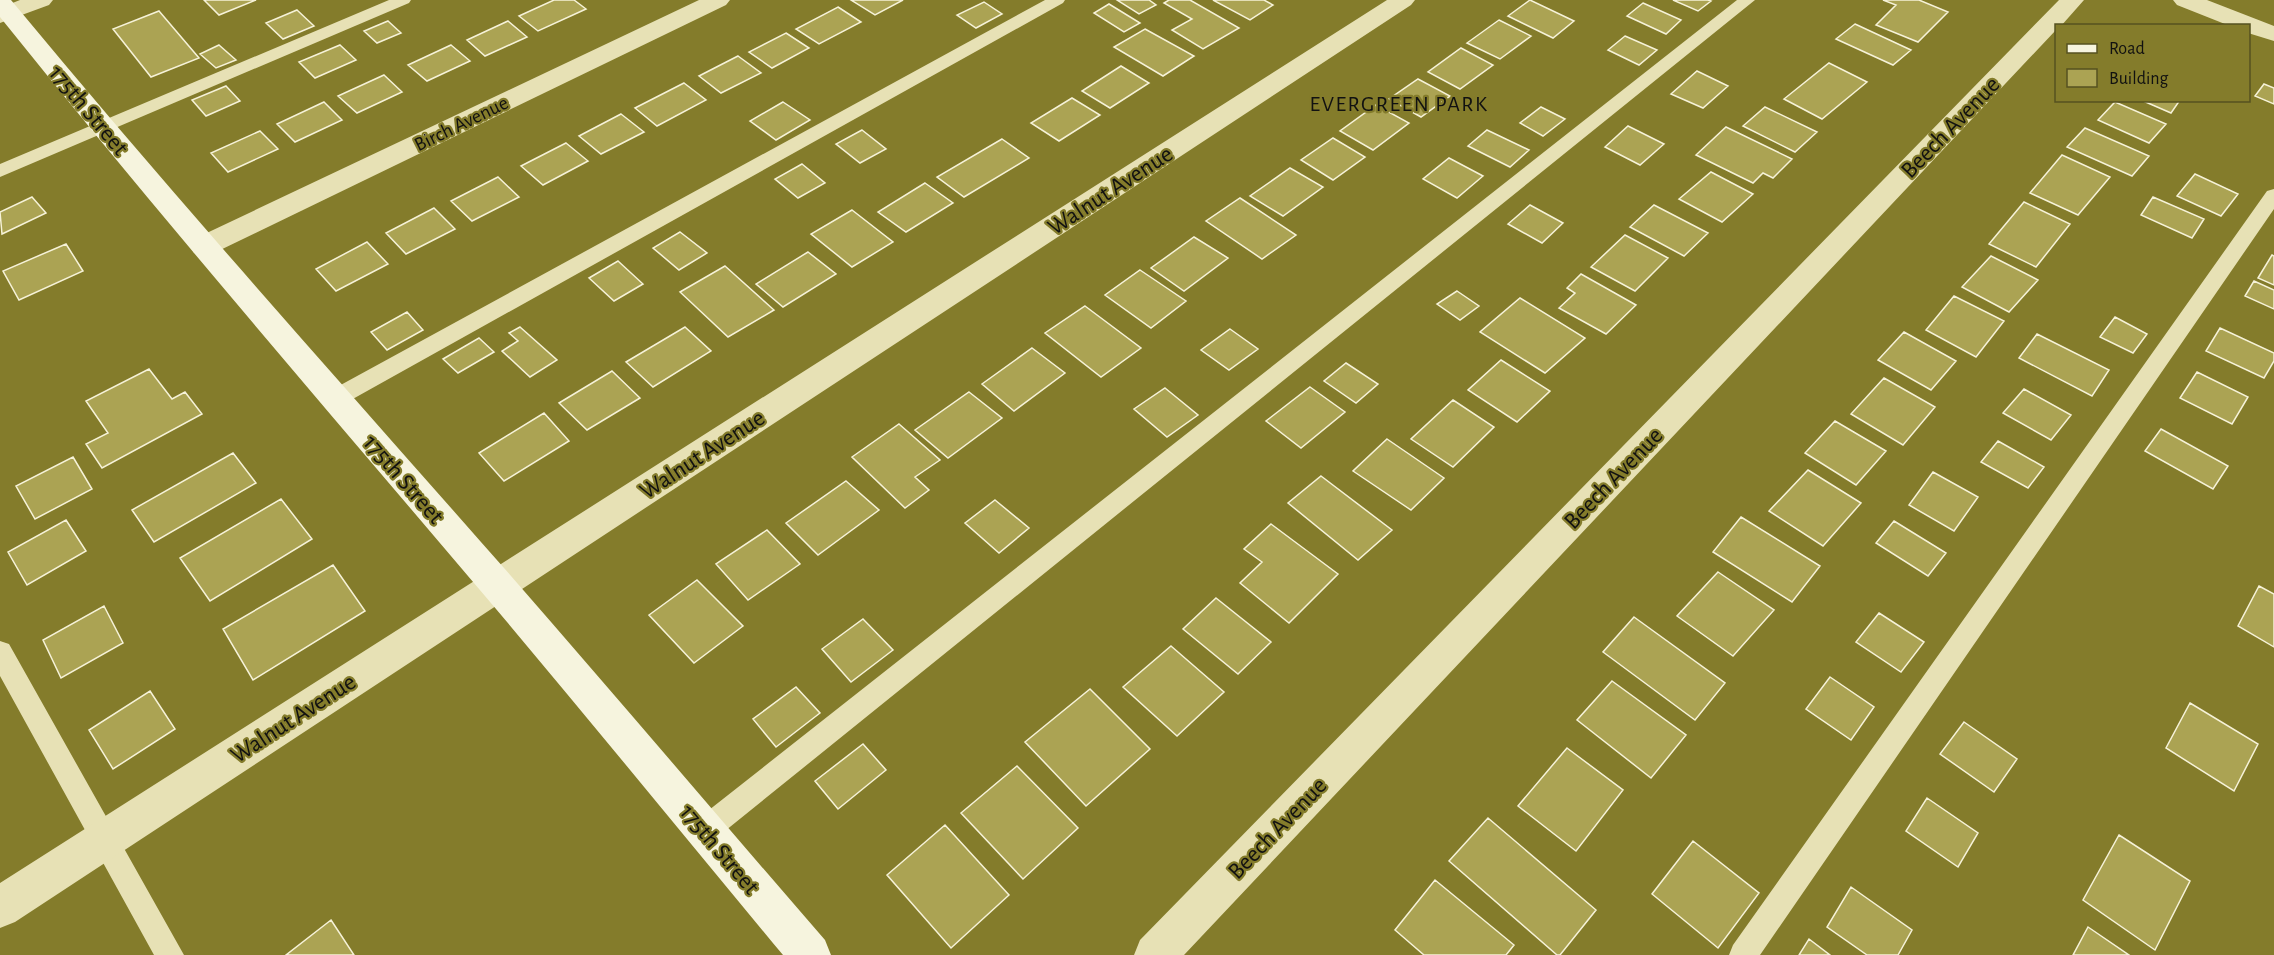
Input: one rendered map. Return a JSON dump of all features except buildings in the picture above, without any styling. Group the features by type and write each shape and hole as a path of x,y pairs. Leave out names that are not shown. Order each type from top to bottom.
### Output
{"street":[{"path":"3,10 41,0"},
{"name":"Birch Avenue","path":"204,246 718,0"},
{"name":"Walnut Avenue","path":"0,907 1403,0"},
{"name":"Beech Avenue","path":"1155,955 2072,0"},
{"path":"2185,0 2248,24"},
{"name":"175th Street","path":"3,10 333,399 498,586 810,955"},
{"path":"2250,25 2274,34"}],"lane":[{"path":"0,171 403,0"},
{"path":"333,399 1057,0"},
{"path":"705,830 1747,0"},
{"path":"1743,955 2274,195"},
{"path":"0,652 170,955"}],"district":[{"name":"EVERGREEN PARK","path":"1399,103"}]}
